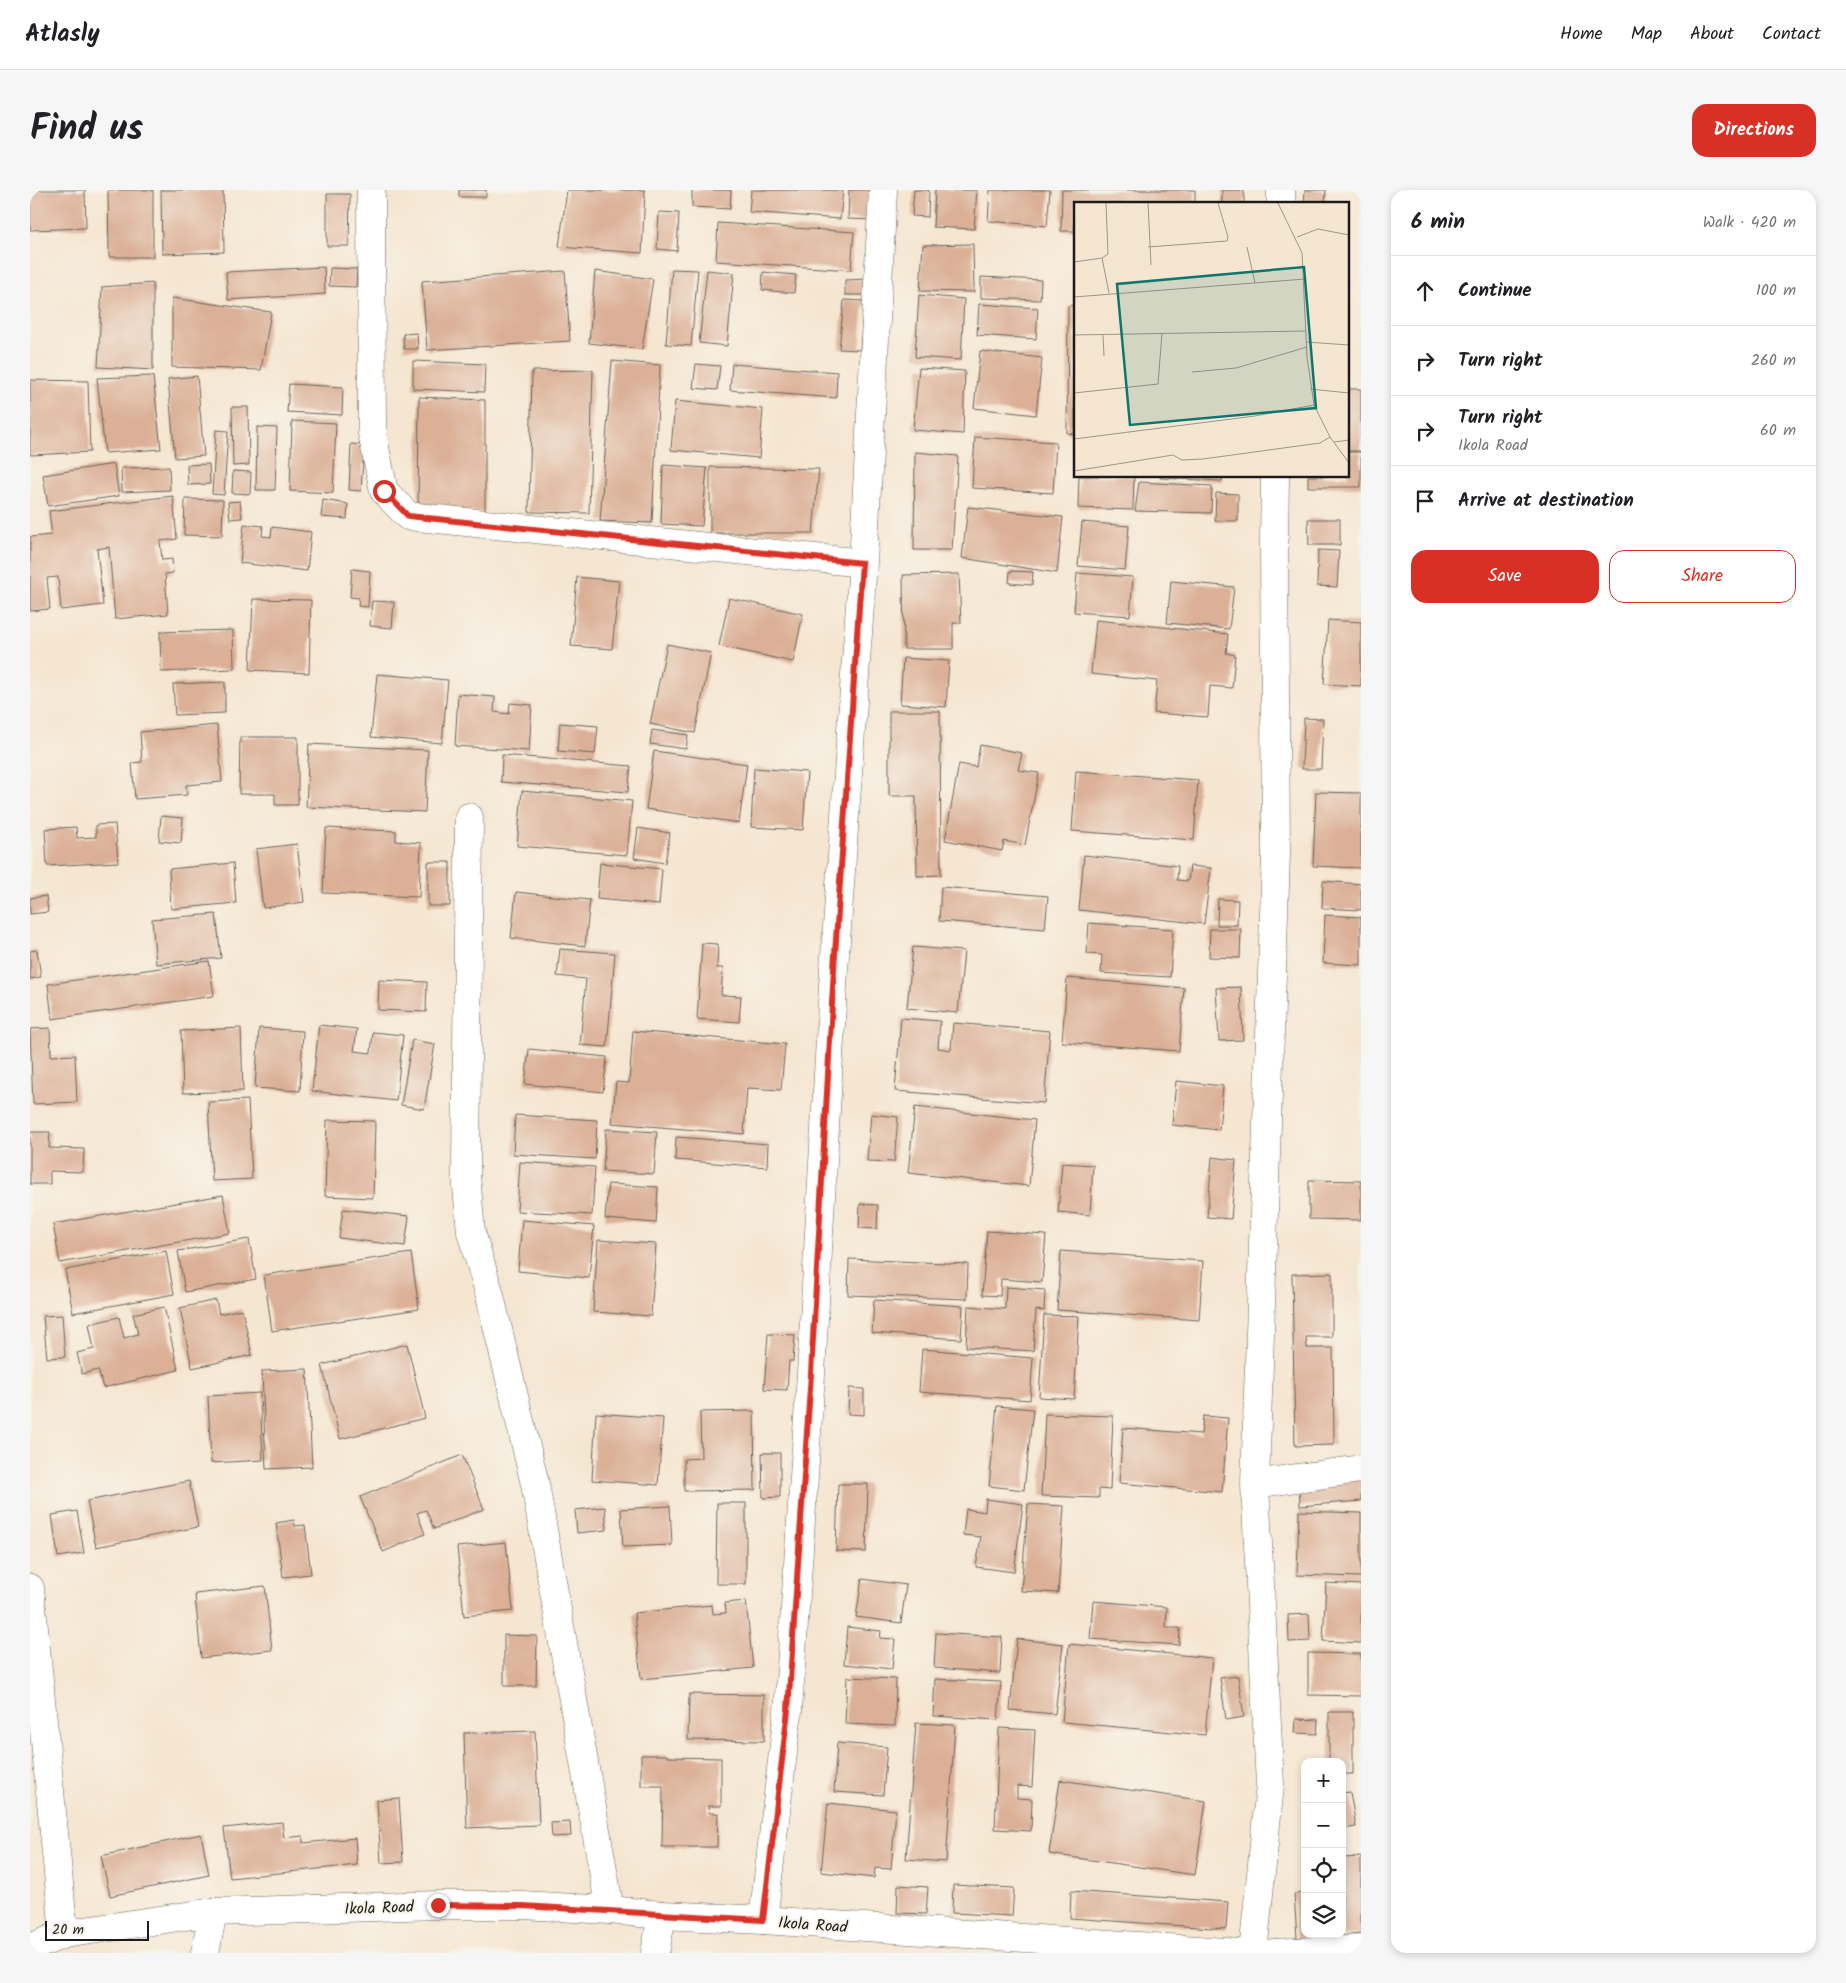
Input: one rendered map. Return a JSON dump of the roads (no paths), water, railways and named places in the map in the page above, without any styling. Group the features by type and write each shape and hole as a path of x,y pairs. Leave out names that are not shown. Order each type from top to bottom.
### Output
{"street":[{"path":"371,190 372,433 384,491 408,516 862,563"},
{"path":"763,1920 788,1710 812,1364 835,960 862,563 882,190"},
{"path":"1252,1953 1270,1786 1254,1484 1276,854 1275,478"},
{"path":"469,817 466,1176 471,1232 489,1292 534,1484 610,1910"},
{"path":"1254,1484 1361,1469"},
{"path":"30,1588 64,1934"},
{"name":"Ikola Road","path":"30,1948 64,1934 213,1912 438,1905 610,1910 1240,1953"},
{"path":"206,1953 213,1912"},
{"path":"655,1953 662,1915"},
{"path":"1273,1953 1361,1949"}]}
